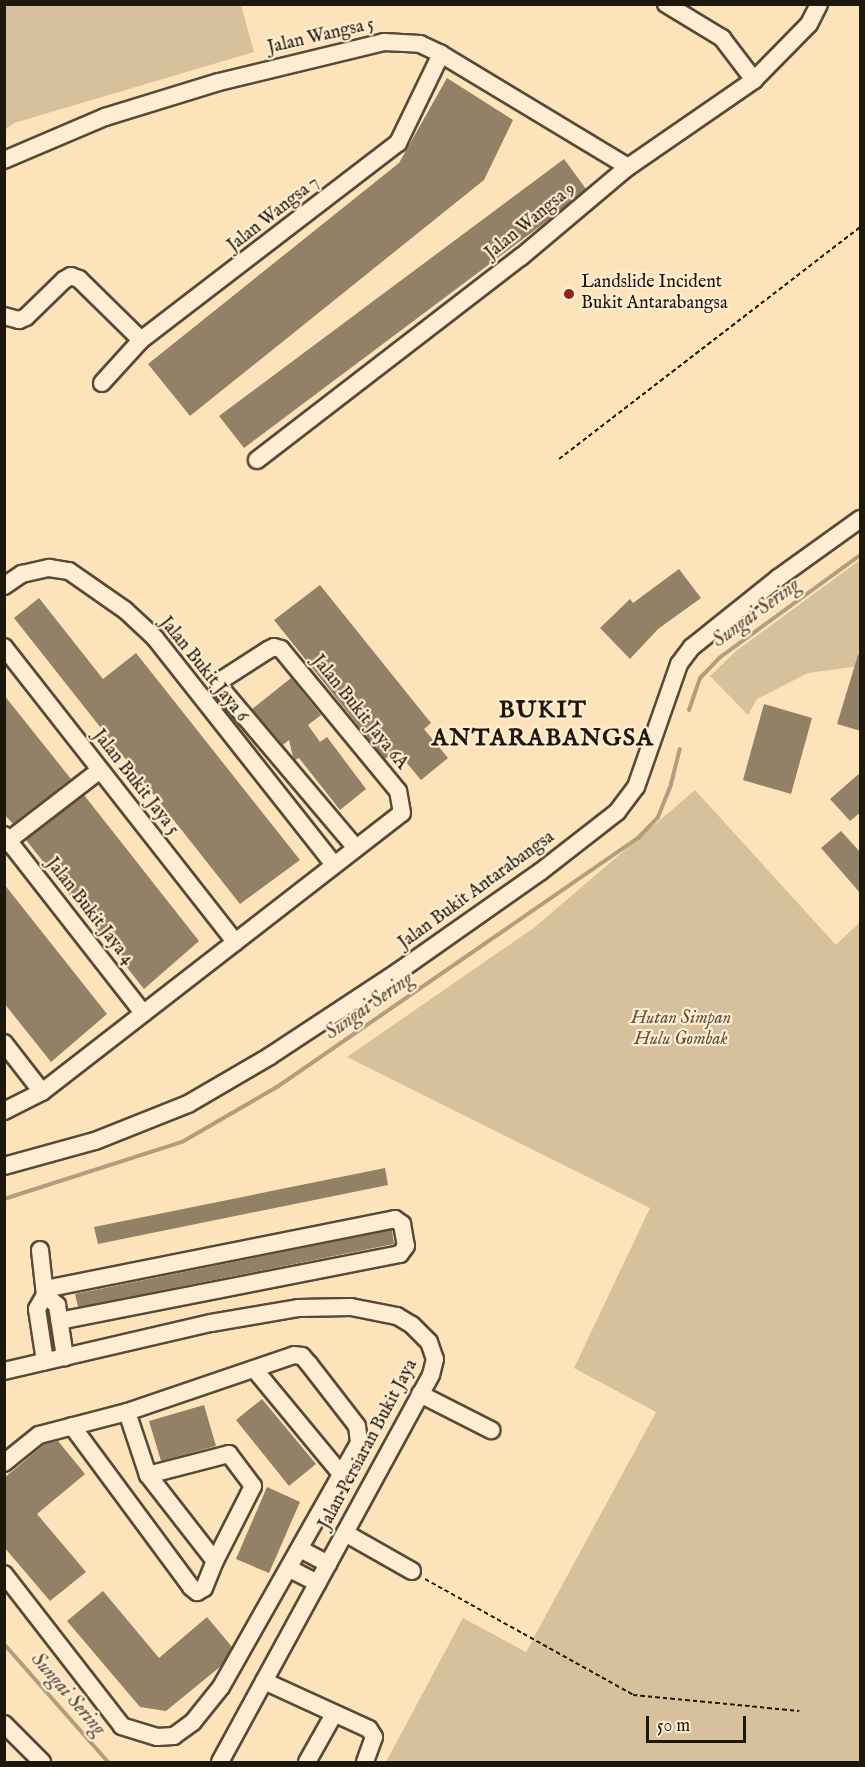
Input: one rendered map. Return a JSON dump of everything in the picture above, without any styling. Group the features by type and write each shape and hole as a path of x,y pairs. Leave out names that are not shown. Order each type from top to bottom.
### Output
{"street":[{"path":"666,4 722,38 754,80"},
{"name":"Jalan Wangsa 9","path":"257,460 521,256 628,167 754,80 809,24 819,4"},
{"name":"Jalan Wangsa 5","path":"4,160 105,117 219,82 384,42 420,44 441,54 628,167"},
{"name":"Jalan Wangsa 7","path":"102,383 141,340 398,143 441,54"},
{"path":"4,316 19,320 26,317 71,276 79,279 141,340"},
{"name":"Jalan Bukit Antarabangsa","path":"4,1167 95,1141 188,1104 270,1056 399,971 540,872 616,812 636,787 679,664 692,647 746,602 861,519"},
{"name":"Jalan Bukit Jaya 6","path":"4,586 22,574 49,568 69,571 125,610 155,638 334,865"},
{"name":"Jalan Bukit Jaya 5","path":"4,647 235,942"},
{"name":"Jalan Bukit Jaya 6A","path":"274,647 281,649 398,791 402,813 356,848 219,686 223,679 274,647"},
{"path":"6,840 100,770"},
{"name":"Jalan Bukit Jaya 4","path":"6,840 144,1013"},
{"path":"4,1111 42,1092 356,848"},
{"path":"4,1043 42,1092"},
{"path":"45,1292 395,1220 402,1224 406,1246 400,1254 60,1321"},
{"path":"40,1250 45,1292 37,1309 45,1361"},
{"path":"45,1292 57,1305 65,1357"},
{"name":"Jalan Persiaran Bukit Jaya","path":"4,1371 210,1323 298,1308 351,1307 397,1316 423,1336 435,1359 431,1375 220,1762"},
{"path":"4,1463 39,1435 127,1412 294,1355 302,1356 357,1426 358,1443 290,1569 213,1698 193,1722 174,1736 157,1737 122,1726 4,1574"},
{"path":"255,1370 341,1474"},
{"path":"420,1394 491,1430"},
{"path":"127,1412 148,1475 215,1561"},
{"path":"72,1426 197,1592 204,1588 253,1486 229,1454 148,1475"},
{"path":"345,1533 412,1571"},
{"path":"300,1549 328,1564"},
{"path":"290,1569 318,1583"},
{"path":"264,1681 369,1729 374,1737 365,1762"},
{"path":"308,1762 334,1714"},
{"path":"4,1724 42,1762"}],"path":[{"path":"559,459 861,226"},
{"path":"412,1571 633,1695 799,1711"}],"green space":[{"path":"5,4 241,5 254,52 14,123 5,130"},
{"path":"860,560 860,666 808,673 757,699 748,715 710,676 736,651"},
{"name":"Hutan Simpan Hulu Gombak","path":"695,790 836,945 860,922 860,1762 386,1762 463,1618 526,1652 656,1412 574,1368 650,1208 347,1057 535,927"}],"building":[{"path":"447,78 513,120 484,180 190,416 148,364 399,163"},
{"path":"564,159 586,189 551,218 244,448 219,416"},
{"path":"679,569 701,598 658,629 630,659 600,628 630,599 633,603"},
{"path":"320,585 431,723 424,729 448,758 421,780 396,750 385,759 274,620"},
{"path":"39,598 103,679 136,653 300,860 240,904 14,618"},
{"path":"858,655 861,655 861,731 837,724"},
{"path":"291,678 321,715 308,725 320,742 327,737 366,789 340,810 299,758 295,760 289,740 283,745 252,709"},
{"path":"4,695 71,779 13,824 4,814"},
{"path":"764,704 812,718 791,794 743,780"},
{"path":"861,772 861,812 850,821 830,799"},
{"path":"84,795 199,941 144,989 26,840"},
{"path":"841,831 861,853 861,894 821,848"},
{"path":"4,884 107,1014 51,1062 4,1003"},
{"path":"385,1168 388,1185 98,1244 94,1227"},
{"path":"392,1230 394,1244 78,1307 75,1294"},
{"path":"262,1399 316,1464 289,1486 236,1420"},
{"path":"204,1405 216,1446 161,1461 149,1421"},
{"path":"58,1441 85,1474 37,1514 86,1572 50,1601 4,1547 4,1478 45,1444"},
{"path":"267,1487 300,1502 269,1573 236,1559"},
{"path":"103,1591 159,1658 207,1617 232,1647 221,1666 166,1711 140,1707 67,1621"}],"waterway":[{"name":"Sungai Sering","path":"689,710 700,678 719,658 860,555"},
{"name":"Sungai Sering","path":"4,1199 182,1142 277,1087 638,838 658,817 671,784 680,749"},
{"name":"Sungai Sering","path":"4,1644 108,1762"}],"place":[{"name":"Landslide Incident Bukit Antarabangsa","path":"569,294"}],"district":[{"name":"BUKIT ANTARABANGSA","path":"543,725"}]}
